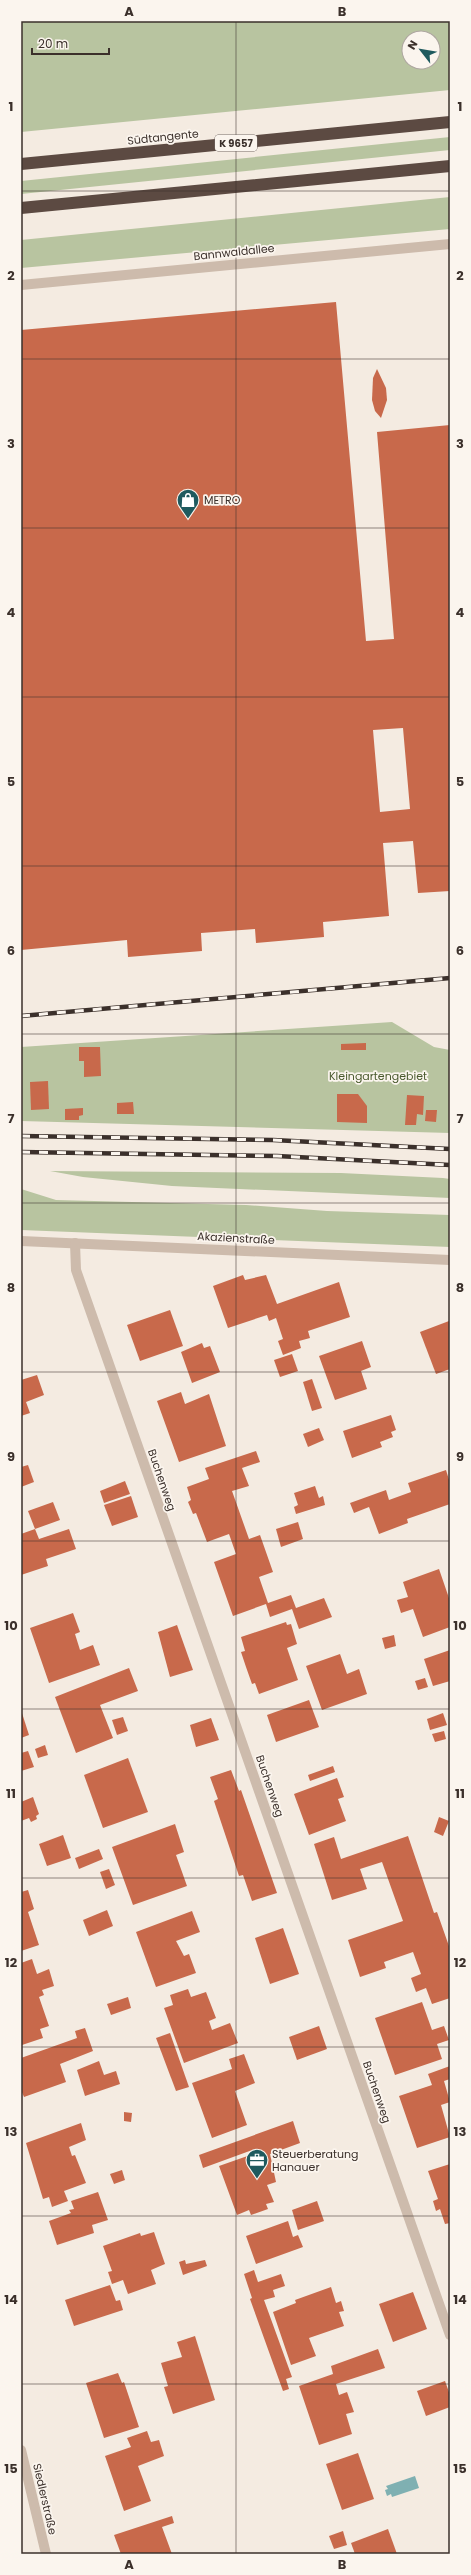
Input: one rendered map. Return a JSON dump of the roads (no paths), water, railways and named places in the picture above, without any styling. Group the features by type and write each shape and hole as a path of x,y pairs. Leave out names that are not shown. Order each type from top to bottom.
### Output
{"highway":[{"name":"Südtangente","path":"21,164 450,122"},
{"path":"21,208 450,166"}],"street":[{"name":"Bannwaldallee","path":"21,285 450,244"},
{"name":"Akazienstraße","path":"21,1240 450,1260"},
{"name":"Buchenweg","path":"75,1243 76,1270 450,2335"},
{"name":"Siedlerstraße","path":"21,2450 46,2554"}],"water":[{"path":"415,2476 419,2488 392,2497 391,2494 387,2496 385,2490 388,2489 386,2486"}],"railway":[{"path":"21,1016 450,978"},
{"path":"21,1136 273,1140 450,1149"},
{"path":"21,1152 277,1156 450,1165"}],"place":[{"name":"METRO","path":"188,520"},
{"name":"Steuerberatung Hanauer","path":"257,2180"}],"park label":[{"name":"Kleingartengebiet","path":"378,1076"}]}
